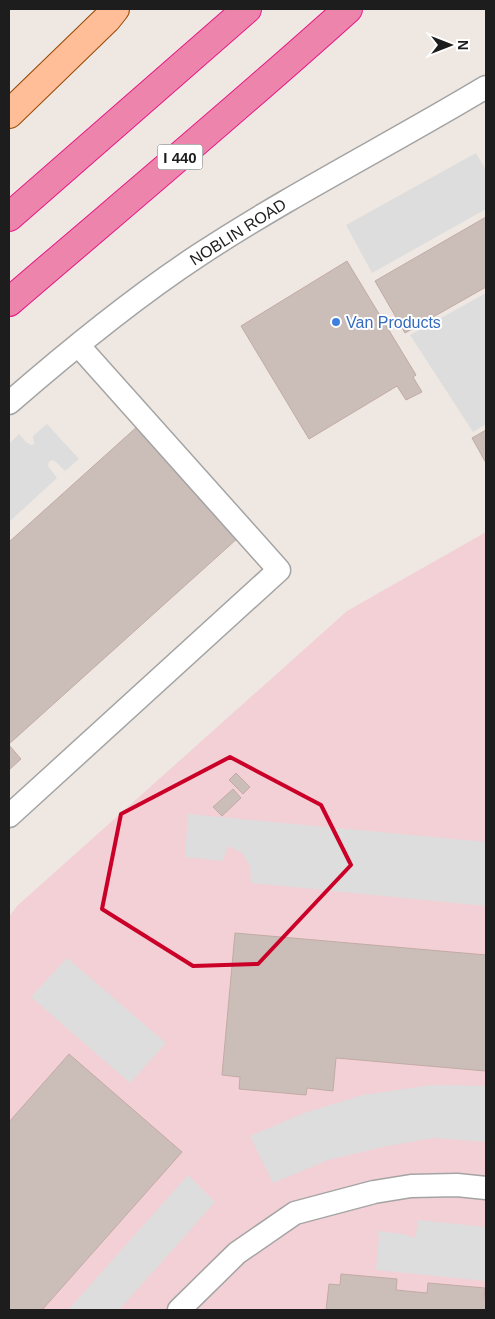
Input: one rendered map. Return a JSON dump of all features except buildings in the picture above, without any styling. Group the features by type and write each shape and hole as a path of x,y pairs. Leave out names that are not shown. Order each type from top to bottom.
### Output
{"highway":[{"path":"9,217 247,9"},
{"name":"I 440","path":"9,302 60,260 86,234 172,164 348,9"}],"main road":[{"path":"9,114 116,9"}],"street":[{"name":"NOBLIN ROAD","path":"9,403 127,305 206,250 486,87"},
{"path":"9,816 279,570 78,345"},
{"path":"179,1310 236,1253 295,1213 374,1192 411,1186 486,1188"}],"highlighted area":[{"path":"230,757 321,805 351,865 258,964 193,966 102,909 121,814"}],"shaded area":[{"path":"476,153 486,170 486,209 372,273 346,225"},
{"path":"486,293 486,424 473,432 410,335"},
{"path":"47,424 79,459 65,471 56,462 52,460 49,462 48,466 57,478 9,522 9,444 19,434 26,442 31,445 34,444 33,436"},
{"path":"486,532 486,1310 9,1310 9,917 17,906 347,611"},
{"path":"188,814 486,842 486,906 251,883 250,866 242,853 228,846 223,861 185,857"},
{"path":"67,958 166,1043 130,1083 31,997"},
{"path":"431,1085 486,1086 486,1142 433,1138 383,1147 328,1160 273,1183 250,1136 304,1113 363,1095"},
{"path":"188,1175 215,1202 119,1310 68,1310"},
{"path":"418,1220 486,1227 486,1281 376,1270 379,1237 377,1231 403,1234 413,1238 416,1235"}],"place":[{"name":"Van Products","path":"336,322"}]}
